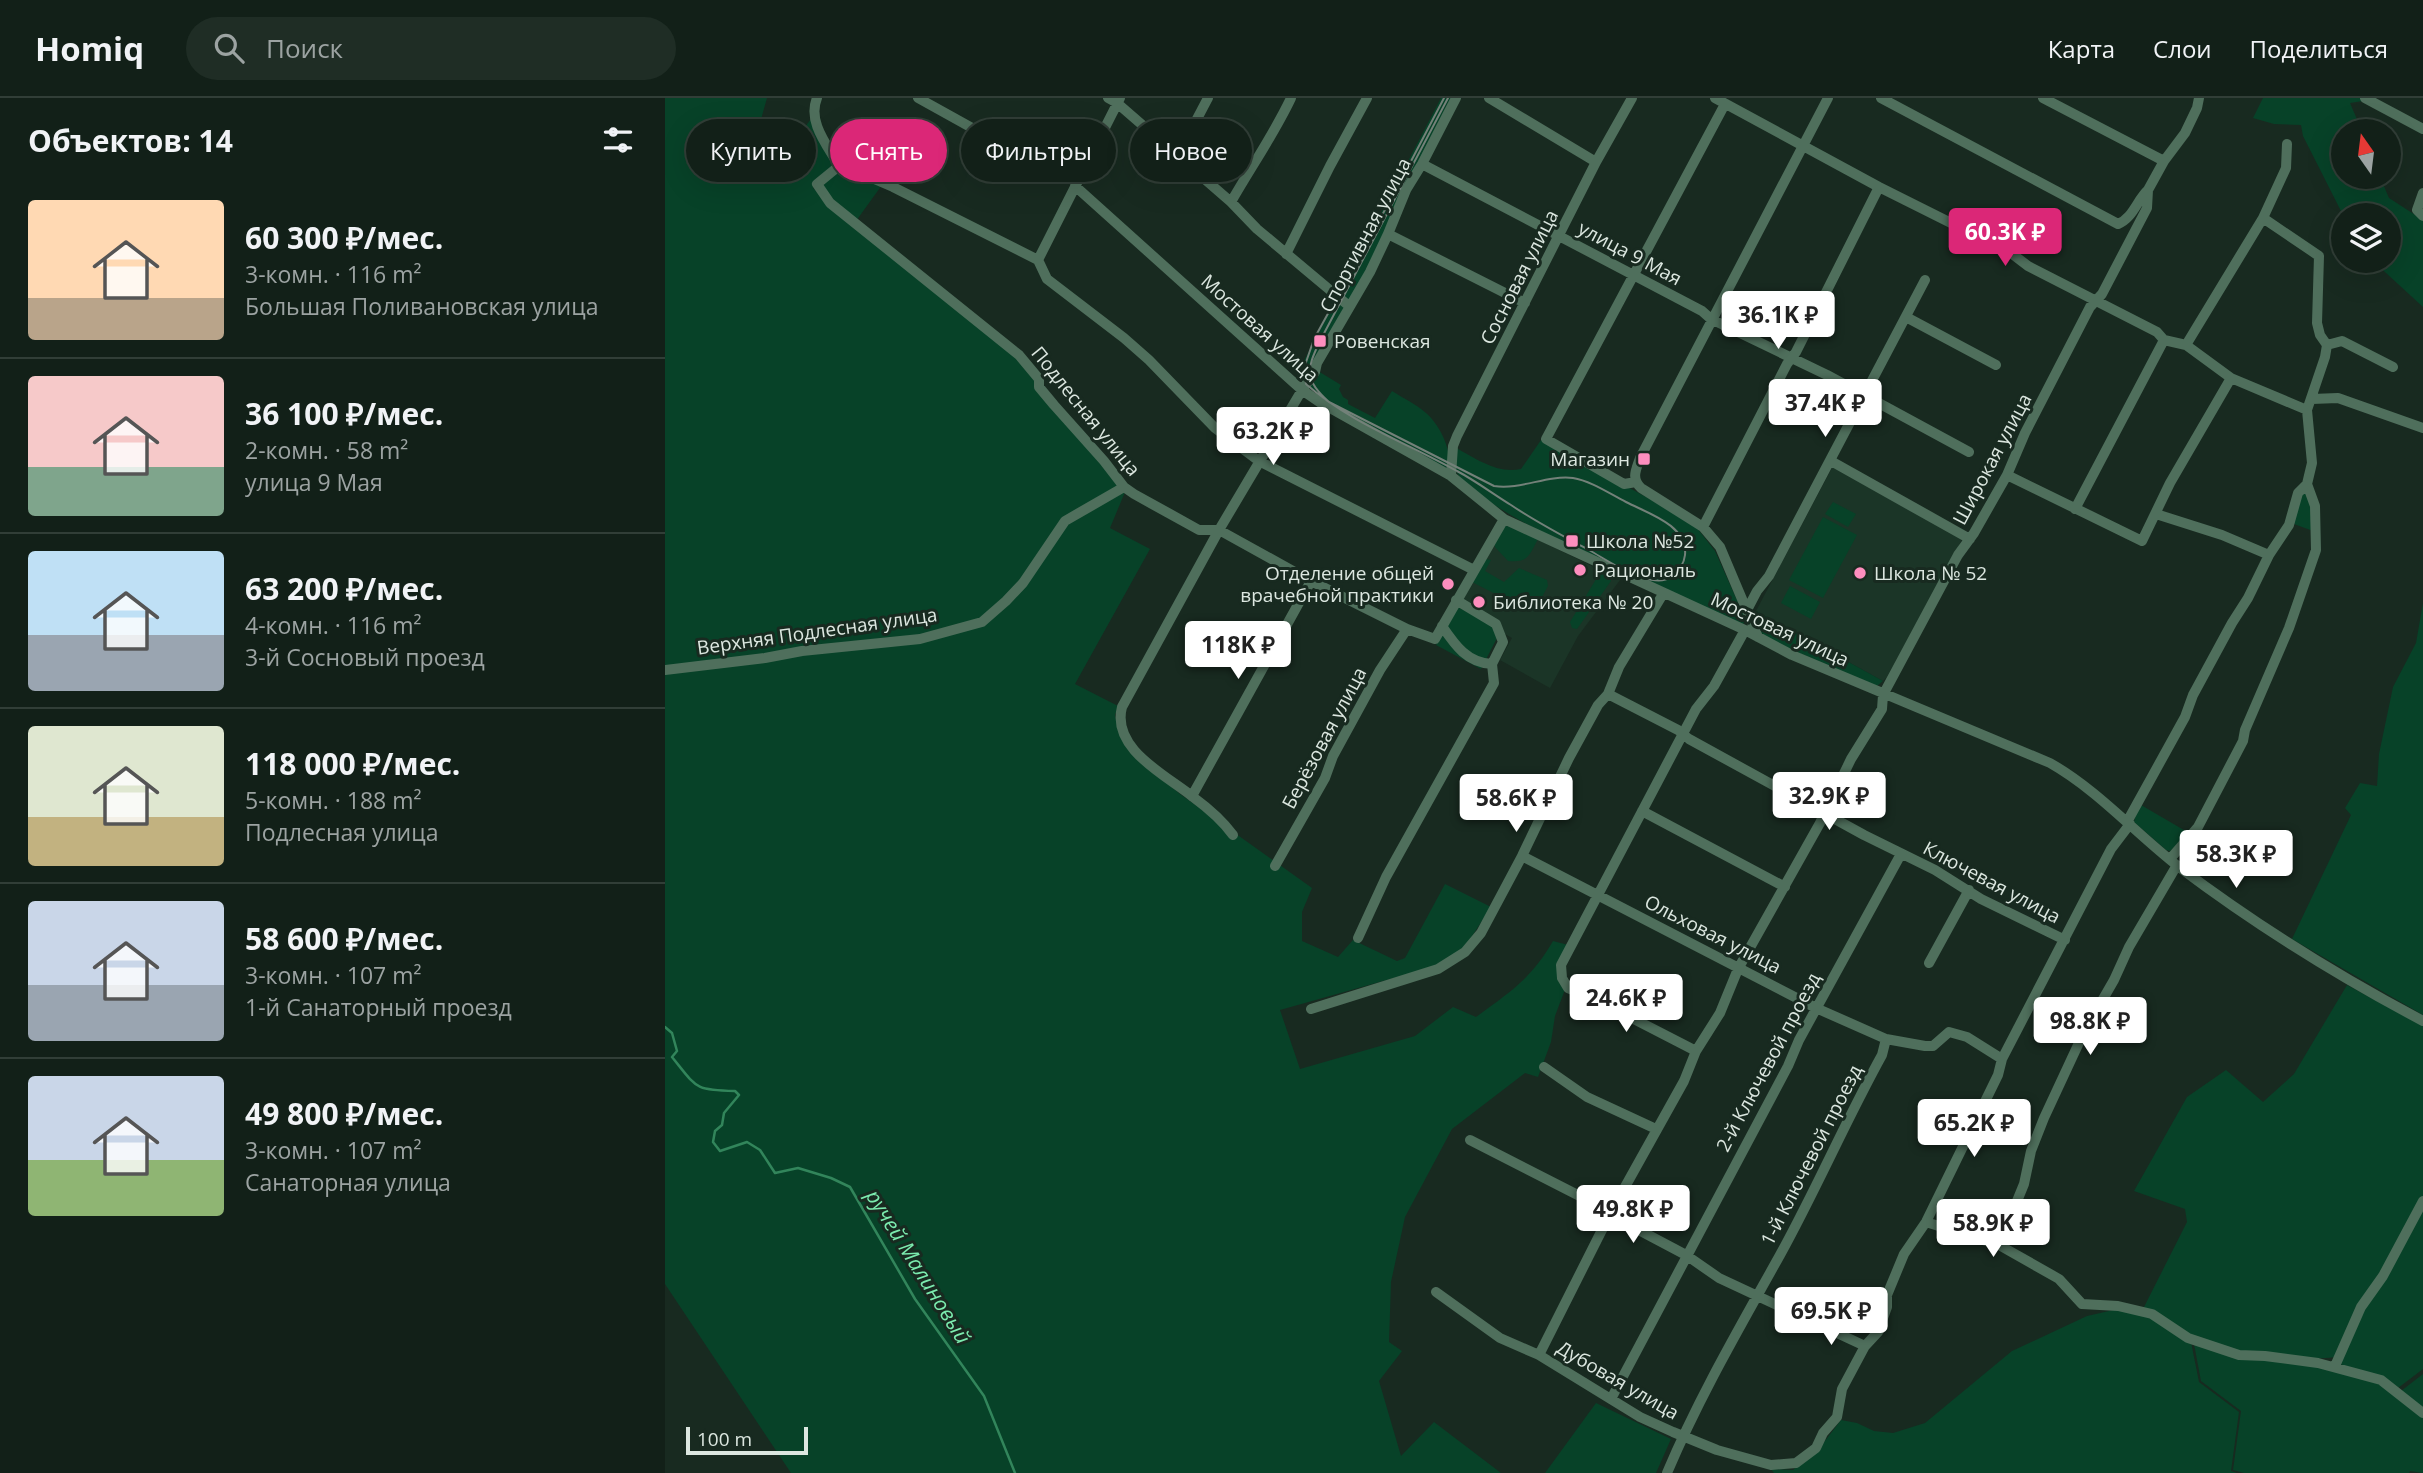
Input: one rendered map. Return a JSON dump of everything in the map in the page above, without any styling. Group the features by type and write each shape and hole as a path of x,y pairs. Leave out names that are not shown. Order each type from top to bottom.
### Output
{"street":[{"path":"918,98 961,122"},
{"path":"1197,119 1208,98"},
{"path":"1231,202 1254,161 1276,130 1291,98"},
{"path":"1286,254 1367,98"},
{"name":"Спортивная улица","path":"1233,835 1223,822 1192,796 1145,762 1129,743 1121,725 1122,707 1219,530 1301,390 1315,372 1317,363 1388,234 1406,190 1423,164 1456,98"},
{"path":"1489,98 1596,162"},
{"name":"Сосновая улица","path":"1451,476 1457,436 1596,162 1632,98"},
{"path":"1715,98 1879,187 2011,253 2028,266 2157,332 2164,340 2186,345 2231,378 2307,410"},
{"path":"1638,485 1634,475 1640,458 1828,98"},
{"path":"1881,98 2118,224 2129,216 2148,190"},
{"path":"2043,98 2164,162"},
{"name":"Широкая улица","path":"1539,1355 1611,1212 1684,1081 1696,1051 1720,1013 1738,969 1785,887 1851,759 1882,709 1883,695 1958,555 2007,475 2025,433 2090,307 2097,300 2147,208 2148,190 2185,133 2199,98"},
{"path":"2365,98 2423,129"},
{"path":"1038,260 1115,100 1137,119"},
{"path":"815,103 813,119 830,150"},
{"path":"1725,104 1546,439 1624,484 1638,485 1703,527 1720,547 1758,637"},
{"path":"2186,345 2263,218 2286,168 2287,144"},
{"name":"улица 9 Мая","path":"1423,164 1702,311 1711,319 1792,358 1969,452"},
{"name":"Подлесная улица","path":"830,173 817,184 830,203 1019,355 1039,379 1039,387 1104,460 1124,487 1199,530 1219,530 1311,582 1407,629 1435,639 1442,626"},
{"path":"881,182 1038,260 1047,279 1124,338 1215,428 1259,461 1474,570"},
{"path":"1208,182 1286,254 1349,306"},
{"name":"Мостовая улица","path":"1075,186 1301,390 1451,476 1504,519 1792,655 2050,763 2077,778 2173,862 2252,920 2363,989 2423,1021"},
{"path":"1703,527 1728,474 1792,358 1879,187"},
{"path":"2423,193 2417,210 2423,216"},
{"path":"1470,1140 1611,1212 1618,1219 1686,1255 1719,1278 1809,1321 1865,1346 1878,1332 1887,1307 1887,1295 1904,1254 1926,1222 1998,1075 2003,1059 2111,849 2129,823 2185,717 2193,695 2269,555 2289,525 2298,493 2307,484 2312,463 2307,410 2327,345 2317,323 2319,256 2263,218"},
{"path":"1388,234 1525,303"},
{"path":"1747,610 1769,576 1925,280"},
{"path":"1906,317 1996,365"},
{"path":"2075,509 2164,340"},
{"path":"2327,345 2342,341 2393,367"},
{"path":"2007,475 2142,541 2186,452 2231,378"},
{"path":"2312,399 2338,398 2423,428"},
{"path":"1831,461 1970,538"},
{"path":"1999,1245 2024,1184 2031,1151 2044,1118 2084,1032 2114,980 2173,862 2197,827 2243,741 2245,730 2289,628 2316,550 2315,506 2307,484"},
{"name":"Верхняя Подлесная улица","path":"665,670 802,651 920,639 982,622 1023,583 1065,521 1124,487"},
{"path":"2156,514 2222,535 2269,555"},
{"path":"1492,664 1480,663 1465,654 1442,626 1504,519"},
{"path":"1192,796 1311,582"},
{"path":"1311,1009 1438,969 1465,952 1481,933 1569,758 1663,594"},
{"path":"1358,938 1386,877 1494,683 1492,664 1503,642 1496,624 1456,600"},
{"name":"Берёзовая улица","path":"1275,866 1325,778 1333,756 1380,670 1407,629"},
{"path":"1696,1051 1568,988 1562,978 1561,965 1696,709 1714,685 1745,631"},
{"name":"Ключевая улица","path":"1608,694 1935,870 1997,907 2065,940"},
{"path":"1642,811 1785,887"},
{"name":"2-й Ключевой проезд","path":"1611,1399 1788,1066 1816,1008 1901,854"},
{"name":"Ольховая улица","path":"1522,856 1738,969 1886,1039 1917,1046 1933,1046 1949,1032 1967,1037 2003,1059"},
{"path":"1929,964 1969,890"},
{"name":"1-й Ключевой проезд","path":"1667,1473 1683,1435 1882,1055 1886,1039"},
{"path":"1544,1068 1587,1097 1656,1129"},
{"path":"2335,1366 2361,1307 2383,1276 2423,1201"},
{"path":"1926,1222 1999,1245 2059,1279 2082,1304 2118,1306 2153,1314 2188,1338 2239,1355 2335,1366 2381,1380 2423,1413"},
{"name":"Дубовая улица","path":"1436,1292 1500,1338 1539,1355 1640,1417 1717,1450 1770,1465 1796,1463 1816,1448 1823,1433 1837,1417 1842,1388 1865,1346"}],"shaded area":[{"name":"Школа № 52","path":"1833,466 1963,538 1883,681 1756,611"},
{"path":"1511,526 1620,580 1578,636 1550,688 1500,660 1512,638 1456,606 1500,527"}],"green space":[{"path":"665,98 767,98 761,119 686,119 686,182 816,182 816,129 830,157 830,169 813,188 1022,361 1125,492 1110,528 1150,549 1075,684 1118,706 1115,715 1117,724 1140,760 1180,794 1312,888 1302,912 1302,941 1338,957 1353,940 1397,961 1405,958 1445,884 1491,907 1463,950 1440,965 1280,1010 1300,1069 1415,1036 1453,1007 1476,1017 1528,975 1553,941 1572,946 1561,965 1566,987 1538,1077 1525,1073 1452,1129 1405,1217 1391,1282 1389,1342 1402,1351 1379,1381 1401,1456 1434,1422 1501,1473 791,1473 665,1284"},
{"path":"1441,98 1452,98 1386,234 1307,380 1300,381 1297,374"},
{"path":"2263,98 2361,98 2363,101 2350,103 2357,119 2331,119 2331,189 2385,189 2389,198 2397,203 2337,203 2303,136 2301,125 2274,124 2253,118"},
{"path":"830,177 830,182 874,182 882,185 856,221 826,194 822,182"},
{"path":"2401,206 2423,220 2423,307 2386,273 2401,273"},
{"path":"1318,371 1341,385 1339,389 1348,404 1375,418 1392,391 1422,410 1436,424 1444,439 1449,455 1448,469 1323,401 1309,386"},
{"path":"1541,440 1659,504 1697,528 1715,551 1745,618 1743,625 1634,577 1542,532 1472,489 1456,471 1456,448 1487,464 1512,470 1521,469"},
{"path":"2307,490 2314,505 2313,531 2294,524 2300,495"},
{"path":"1833,502 1856,514 1848,527 1825,514"},
{"path":"1823,517 1857,535 1823,598 1789,580"},
{"path":"1505,525 1538,539 1530,554 1520,561 1508,561 1495,547 1493,540"},
{"path":"1486,559 1491,560 1485,571 1504,582 1519,568 1547,580 1548,586 1536,608 1527,610 1470,581"},
{"path":"1601,571 1610,575 1611,581 1577,629 1572,628 1570,622"},
{"path":"1790,586 1820,602 1811,619 1781,603"},
{"path":"2423,603 2423,1015 2292,939 2351,815 2345,808 2360,783 2377,786 2379,754 2393,687 2416,643"},
{"path":"1456,606 1495,627 1498,636 1481,669 1436,645"},
{"path":"1756,611 1883,681 1877,686 1765,637 1752,612"},
{"path":"2141,805 2189,833 2170,851 2166,850 2134,822"},
{"path":"2347,985 2423,1026 2423,1196 2337,1357 2300,1359 2262,1356 2225,1349 2190,1337 2143,1309 2187,1222 2185,1209 2134,1191 2187,1097 2226,1070 2263,1102 2294,1074"},
{"path":"2423,1207 2423,1369 2398,1388 2340,1364 2365,1309"},
{"path":"2118,1309 2151,1317 2191,1342 2199,1382 2239,1412 2231,1471 2237,1473 1774,1473 1771,1469 1793,1470 1821,1446 1841,1420 1857,1423 1874,1431 1893,1433 1925,1423 2012,1351 2087,1316"},
{"path":"2194,1344 2317,1366 2380,1382 2423,1417 2423,1473 2244,1473 2233,1470 2241,1411 2201,1381"},
{"path":"2423,1374 2423,1410 2401,1391"},
{"path":"1596,1403 1671,1439 1656,1473 1545,1473"}],"waterway":[{"name":"ручей Малиновый","path":"665,1027 672,1033 677,1051 672,1057 692,1081 704,1088 735,1091 739,1095 724,1113 722,1125 715,1131 713,1142 720,1151 747,1142 760,1150 775,1173 798,1168 850,1187 915,1299 984,1396 1015,1473"}],"tram line":[{"path":"1444,98 1314,339 1304,368 1306,384 1323,398 1341,410 1359,421 1464,475 1530,517 1615,565 1646,579 1667,579 1676,573 1685,555 1680,536 1665,521 1593,485 1573,478 1494,486 1329,402 1321,394 1311,381 1310,367 1320,341 1448,98"}],"place":[{"name":"Ровенская","path":"1320,341"},
{"name":"Магазин","path":"1644,459"},
{"name":"Школа №52","path":"1572,541"},
{"name":"Рациональ","path":"1580,570"},
{"name":"Школа № 52","path":"1860,573"},
{"name":"Отделение общей врачебной практики","path":"1448,584"},
{"name":"Библиотека № 20","path":"1479,602"}]}
